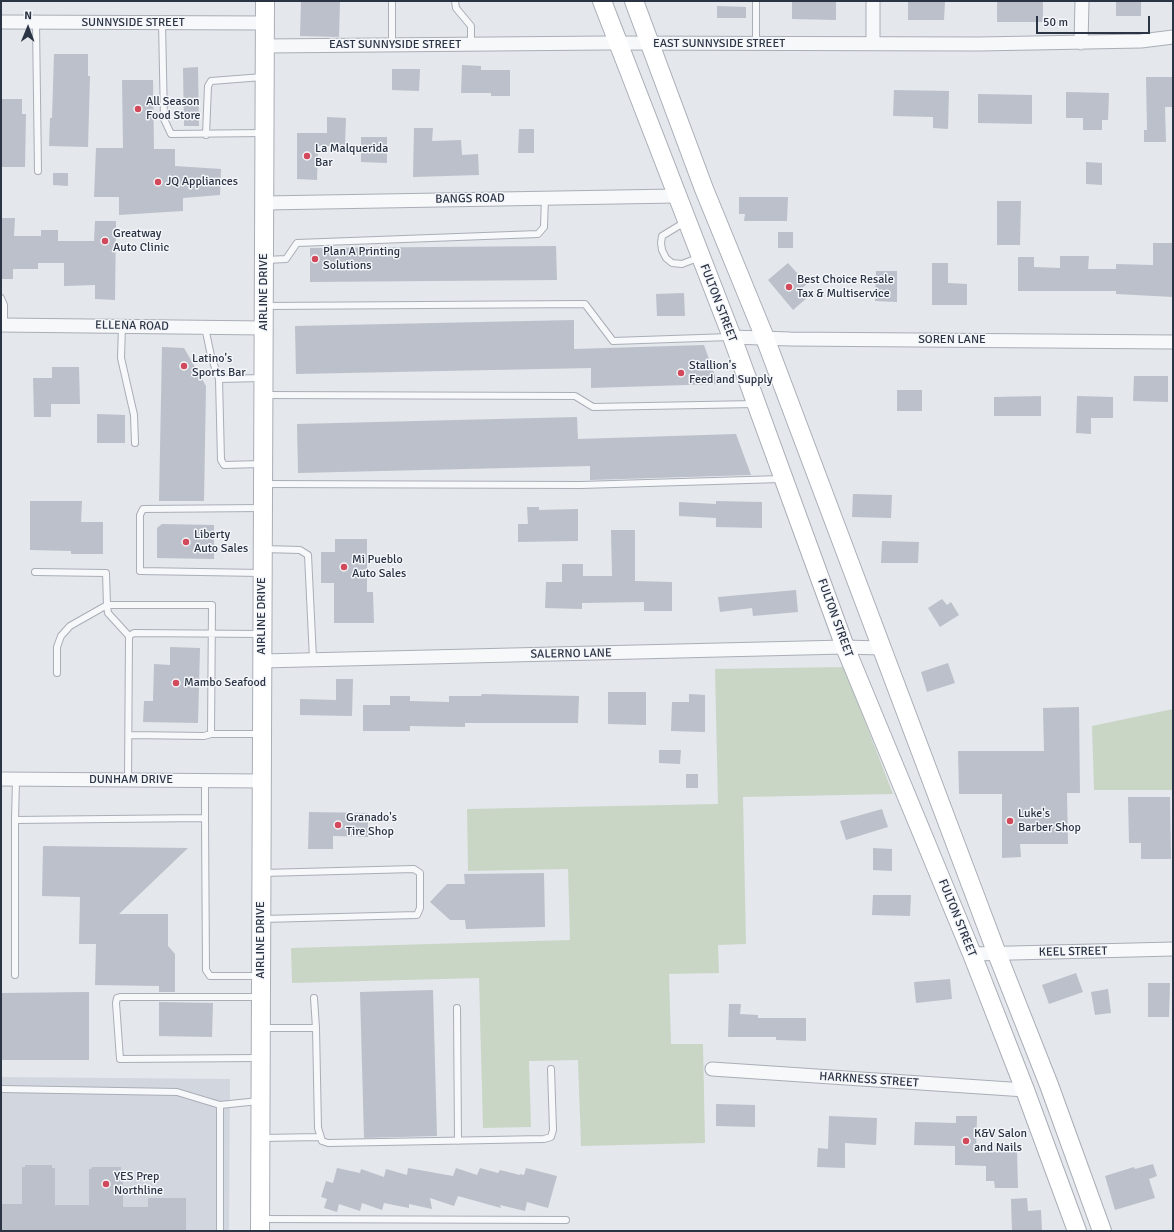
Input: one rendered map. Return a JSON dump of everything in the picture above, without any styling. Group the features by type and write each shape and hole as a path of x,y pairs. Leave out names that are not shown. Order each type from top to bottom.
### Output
{"street":[{"name":"AIRLINE DRIVE","path":"260,1225 265,1"},
{"name":"FULTON STREET","path":"602,1 620,44 676,196 732,337 845,647 972,954 1025,1090 1077,1231"},
{"name":"FULTON STREET","path":"634,1 704,189 765,338 880,648 997,954 1049,1085 1102,1231"},
{"path":"873,1 873,43"},
{"path":"1081,43 1082,1"},
{"name":"SUNNYSIDE STREET","path":"1,22 265,23"},
{"name":"EAST SUNNYSIDE STREET","path":"265,46 471,44 1081,43 1141,41 1173,37"},
{"name":"BANGS ROAD","path":"264,203 676,196"},
{"name":"ELLENA ROAD","path":"2,325 264,328"},
{"name":"SOREN LANE","path":"732,337 1173,342"},
{"name":"SALERNO LANE","path":"262,661 845,647 880,648"},
{"name":"DUNHAM DRIVE","path":"1,779 262,781"},
{"name":"KEEL STREET","path":"972,954 1173,949"},
{"name":"HARKNESS STREET","path":"712,1069 1025,1090"}],"lane":[{"path":"392,1 392,45"},
{"path":"455,1 456,8 471,26 471,44"},
{"path":"756,1 756,44"},
{"path":"36,23 38,171"},
{"path":"162,23 164,119 171,134 265,132"},
{"path":"206,134 208,86 211,81 265,77"},
{"path":"264,260 286,259 297,243 538,234 544,227 545,198"},
{"path":"686,221 662,236 662,250 666,258 672,263 682,264 701,257"},
{"path":"1,298 4,305 2,325"},
{"path":"264,306 585,304 613,341 732,337"},
{"path":"122,326 121,358 134,415 135,444"},
{"path":"205,327 211,356 219,379 221,460 224,465 263,464"},
{"path":"219,379 263,387 575,396 593,407 757,404"},
{"path":"263,484 581,485 784,479"},
{"path":"263,508 143,508 140,514 140,571 263,573"},
{"path":"263,549 300,550 308,556 313,660"},
{"path":"35,572 106,573 108,613 129,636 130,735 128,780"},
{"path":"57,673 57,647 61,636 70,626 107,605 212,605 211,734"},
{"path":"129,636 134,633 262,634"},
{"path":"130,735 204,736 211,734 262,734"},
{"path":"15,975 16,780"},
{"path":"204,781 206,970 210,976 261,976"},
{"path":"15,820 204,818"},
{"path":"261,873 414,869 420,873 420,908 417,915 261,919"},
{"path":"261,997 121,997 117,998 116,1002 120,1059 261,1058"},
{"path":"314,998 318,1128 319,1137 322,1141 328,1143 544,1140 551,1137 553,1130 551,1069"},
{"path":"457,1008 458,1141"},
{"path":"261,1028 316,1028"},
{"path":"1,1089 177,1092 220,1105 260,1101"},
{"path":"220,1105 220,1231"},
{"path":"261,1138 319,1137"},
{"path":"260,1225 566,1220"}],"shaded area":[{"path":"1,1077 230,1079 229,1231 1,1231"}],"green space":[{"path":"844,667 893,794 743,797 746,944 718,945 719,973 669,974 671,1044 703,1044 705,1143 581,1146 578,1060 529,1061 531,1127 483,1128 479,978 292,983 291,948 570,940 568,869 468,871 467,809 718,804 715,669"},
{"path":"1173,709 1173,790 1094,790 1092,726"}],"building":[{"path":"301,1 340,1 339,37 300,36"},
{"path":"792,1 836,1 836,20 792,19"},
{"path":"908,1 945,1 944,20 908,20"},
{"path":"997,1 1043,1 1043,22 997,22"},
{"path":"1116,1 1141,1 1141,16 1116,16"},
{"path":"717,6 746,7 746,18 717,18"},
{"path":"54,54 88,54 88,76 90,76 88,147 49,146 50,118 52,118"},
{"path":"462,65 481,66 481,70 510,70 510,96 491,96 491,93 461,93"},
{"path":"198,67 199,126 184,126 183,68"},
{"path":"392,69 420,69 419,91 392,90"},
{"path":"1146,77 1173,77 1173,107 1165,107 1166,142 1144,142 1144,130 1147,130"},
{"name":"JQ Appliances","path":"122,80 153,80 154,149 175,149 175,166 221,169 220,195 183,198 183,211 119,215 119,197 94,197 96,148 123,148"},
{"path":"894,90 949,91 948,129 933,128 933,117 893,116"},
{"path":"1066,92 1109,93 1108,120 1102,120 1102,130 1083,130 1083,118 1066,118"},
{"path":"978,94 1032,95 1032,124 978,123"},
{"path":"1,99 22,99 22,114 26,114 25,167 1,167"},
{"path":"327,117 346,118 345,146 318,146 317,180 297,179 297,133 327,133"},
{"path":"414,128 433,128 432,141 461,140 462,155 478,154 479,175 413,177"},
{"path":"519,129 534,129 534,153 518,153"},
{"path":"361,137 387,137 387,163 361,162"},
{"path":"1086,162 1102,163 1102,185 1086,184"},
{"path":"53,173 68,173 68,186 53,185"},
{"path":"739,197 788,197 787,221 744,221 745,214 739,214"},
{"path":"997,201 1021,201 1020,245 997,245"},
{"path":"1,218 15,218 14,236 41,236 41,230 58,230 58,241 94,241 95,221 116,221 115,300 95,299 95,285 64,286 64,263 38,263 38,269 13,269 13,279 1,279"},
{"path":"778,232 793,232 793,248 778,248"},
{"path":"1153,243 1173,243 1173,297 1116,294 1116,291 1018,291 1018,257 1034,257 1034,267 1060,268 1060,256 1089,256 1088,269 1116,269 1116,264 1153,265"},
{"path":"556,246 557,280 310,282 310,248"},
{"name":"Best Choice Resale Tax & Multiservice","path":"788,263 807,284 801,289 808,297 793,310 768,280"},
{"path":"932,263 948,263 948,283 967,284 967,305 932,305"},
{"path":"876,271 897,271 897,302 875,301"},
{"path":"684,293 685,316 657,316 656,294"},
{"path":"574,320 574,349 704,345 718,384 591,388 591,368 296,374 295,326"},
{"path":"162,347 184,348 206,386 204,501 159,501"},
{"path":"52,367 79,367 80,404 51,404 51,417 34,417 33,378 52,378"},
{"path":"1134,376 1168,376 1168,402 1133,401"},
{"path":"897,390 922,390 922,411 897,411"},
{"path":"1041,396 1041,416 994,416 994,397"},
{"path":"1077,396 1113,397 1113,418 1091,418 1091,434 1076,433"},
{"path":"97,414 125,415 125,443 97,443"},
{"path":"577,417 578,439 736,434 751,475 590,480 590,466 298,473 297,424"},
{"path":"853,494 892,495 891,518 852,517"},
{"path":"30,501 82,501 81,522 103,522 103,554 71,554 71,551 30,550"},
{"path":"716,501 762,502 762,528 716,527 716,518 679,516 679,502 716,504"},
{"path":"527,507 539,507 539,510 578,509 578,541 518,542 518,524 528,524"},
{"name":"Liberty Auto Sales","path":"162,524 214,525 214,559 157,558 157,528"},
{"path":"611,530 635,530 635,581 672,582 672,611 644,611 644,602 582,603 582,609 545,608 546,582 562,582 562,564 583,564 583,576 612,576"},
{"path":"335,539 367,539 367,592 373,592 374,623 334,623 334,583 321,583 321,552 335,552"},
{"path":"882,541 919,542 918,563 881,563"},
{"path":"796,590 798,612 753,616 752,608 720,612 718,597"},
{"path":"942,599 947,605 951,602 959,615 940,627 928,608"},
{"name":"Mambo Seafood","path":"170,647 200,648 198,723 143,722 144,701 153,701 154,664 170,665"},
{"path":"948,663 955,683 927,692 921,672"},
{"path":"336,679 353,679 352,716 300,715 300,699 336,700"},
{"path":"608,692 646,692 646,725 608,724"},
{"path":"482,694 579,696 578,723 465,723 465,727 410,726 410,731 363,731 363,705 390,705 390,696 410,696 410,701 449,702 449,696 481,696"},
{"path":"689,694 705,695 705,732 671,731 672,702 689,702"},
{"path":"1079,707 1080,793 1067,793 1068,844 1020,844 1021,857 1002,858 1002,794 959,794 958,751 1044,751 1043,708"},
{"path":"659,750 681,750 680,764 659,763"},
{"path":"686,774 698,774 698,788 686,788"},
{"path":"1128,797 1170,797 1171,859 1141,859 1141,843 1129,843"},
{"path":"882,809 888,827 846,840 840,821"},
{"name":"Granado's Tire Shop","path":"309,812 368,813 368,837 333,836 333,849 308,849"},
{"path":"43,846 188,848 119,914 168,914 168,946 175,954 175,992 159,992 159,986 95,985 96,944 79,944 80,897 42,896"},
{"path":"873,848 892,849 892,871 873,870"},
{"path":"544,873 545,927 466,929 465,920 450,920 430,902 447,884 465,884 464,874"},
{"path":"873,895 911,895 910,916 872,915"},
{"path":"1076,973 1083,992 1049,1004 1042,985"},
{"path":"950,979 952,999 916,1003 914,982"},
{"path":"1148,983 1170,983 1169,1017 1148,1017"},
{"path":"1108,989 1111,1013 1095,1015 1091,992"},
{"path":"433,990 437,1136 364,1138 360,992"},
{"path":"89,992 89,1060 1,1060 1,993"},
{"path":"159,1002 213,1003 212,1037 159,1036"},
{"path":"729,1004 741,1004 740,1014 758,1015 758,1018 806,1018 806,1041 776,1040 776,1037 728,1037"},
{"path":"716,1104 755,1105 755,1127 716,1126"},
{"path":"829,1116 877,1118 876,1145 845,1143 845,1168 817,1167 818,1148 828,1149"},
{"path":"956,1116 977,1116 976,1153 1017,1151 1018,1188 995,1188 994,1181 986,1181 986,1166 955,1165 955,1146 914,1145 915,1122 956,1123"},
{"path":"1153,1164 1157,1176 1149,1179 1155,1198 1115,1210 1105,1176 1134,1167 1135,1169"},
{"name":"YES Prep Northline","path":"25,1165 52,1165 52,1168 55,1168 55,1205 89,1205 89,1169 92,1167 121,1167 121,1170 123,1170 123,1207 148,1207 148,1198 186,1198 186,1231 1,1231 1,1204 22,1204 22,1167 25,1167"},
{"path":"337,1168 360,1173 361,1169 384,1177 386,1169 407,1175 408,1168 453,1176 456,1168 477,1175 480,1168 498,1173 500,1170 524,1175 526,1168 557,1176 548,1208 527,1202 525,1211 500,1205 501,1208 458,1196 454,1206 430,1198 432,1209 409,1204 409,1208 384,1203 382,1210 362,1203 360,1211 339,1204 337,1212 324,1208 327,1199 321,1197 326,1181 333,1183"},
{"path":"1027,1198 1028,1211 1041,1210 1042,1231 1012,1231 1011,1199"}],"place":[{"name":"All Season Food Store","path":"138,109"},
{"name":"La Malquerida Bar","path":"307,156"},
{"name":"JQ Appliances","path":"158,182"},
{"name":"Greatway Auto Clinic","path":"105,241"},
{"name":"Plan A Printing Solutions","path":"315,259"},
{"name":"Best Choice Resale Tax & Multiservice","path":"789,287"},
{"name":"Latino's Sports Bar","path":"184,366"},
{"name":"Stallion's Feed and Supply","path":"681,373"},
{"name":"Liberty Auto Sales","path":"186,542"},
{"name":"Mi Pueblo Auto Sales","path":"344,567"},
{"name":"Mambo Seafood","path":"176,683"},
{"name":"Luke's Barber Shop","path":"1010,821"},
{"name":"Granado's Tire Shop","path":"338,825"},
{"name":"K&V Salon and Nails","path":"966,1141"},
{"name":"YES Prep Northline","path":"106,1184"}]}
